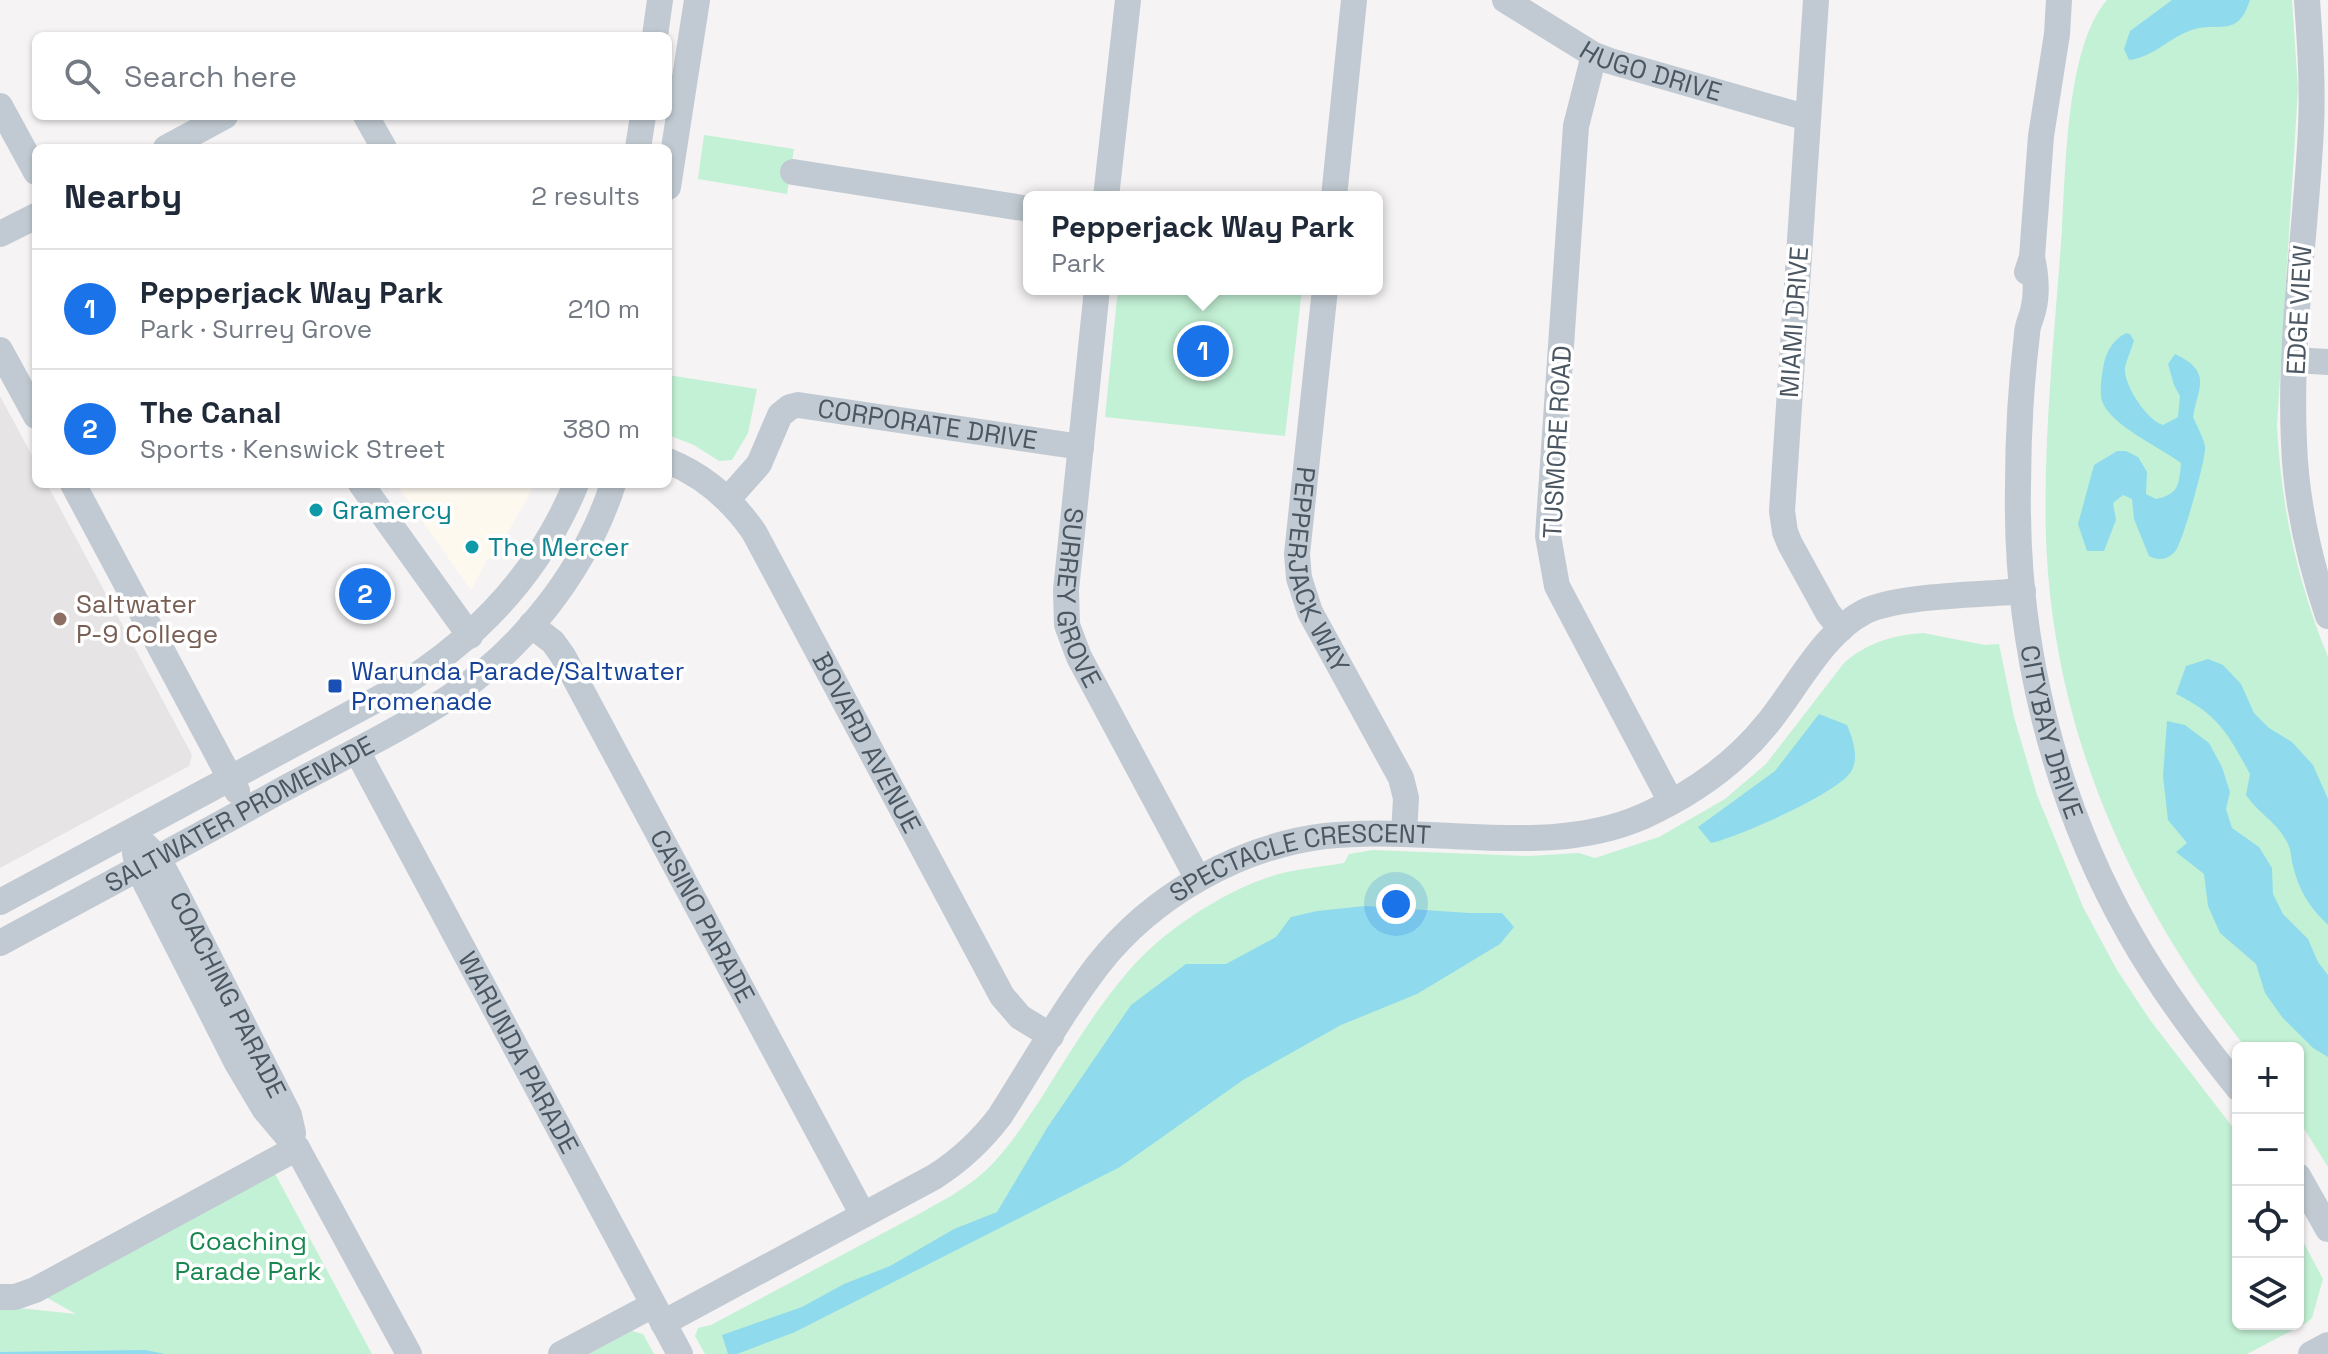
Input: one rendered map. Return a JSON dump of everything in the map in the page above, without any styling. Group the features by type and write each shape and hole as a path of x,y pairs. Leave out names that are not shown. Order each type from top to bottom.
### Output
{"street":[{"path":"656,32 660,0"},
{"path":"672,161 697,0"},
{"path":"1107,191 1128,0"},
{"path":"1335,191 1354,0"},
{"name":"HUGO DRIVE","path":"1505,0 1594,55 1808,118"},
{"name":"MIAMI DRIVE","path":"1816,0 1783,522 1790,544 1814,589 1841,629"},
{"name":"CITYBAY DRIVE","path":"2059,0 2057,34 2041,136 2032,257 2036,296 2027,330 2017,487 2023,591 2033,670 2053,754 2101,878 2130,935 2174,1005 2232,1080"},
{"name":"CITYBAY DRIVE","path":"2057,34 2074,0"},
{"name":"EDGE VIEW","path":"2307,0 2311,71 2320,129 2294,360 2294,444 2301,513 2328,616"},
{"name":"TUSMORE ROAD","path":"1594,55 1576,126 1548,536 1557,586 1671,802"},
{"path":"0,106 32,165"},
{"path":"176,144 218,120"},
{"path":"368,120 382,144"},
{"path":"639,144 642,120"},
{"path":"793,172 1023,208"},
{"path":"0,234 32,218"},
{"name":"SURREY GROVE","path":"1096,295 1065,598 1067,625 1079,657 1198,879"},
{"name":"PEPPERJACK WAY","path":"1324,295 1297,554 1299,578 1310,612 1401,778 1406,798 1404,834"},
{"path":"0,350 32,409"},
{"path":"2294,360 2328,362"},
{"name":"CORPORATE DRIVE","path":"728,499 759,464 780,415 798,405 1081,447"},
{"name":"BOVARD AVENUE","path":"672,463 701,478 728,499 744,517 764,548 1002,996 1020,1017 1051,1036"},
{"path":"75,488 247,809"},
{"path":"364,488 470,636"},
{"name":"SALTWATER PROMENADE","path":"0,902 431,667 498,609 534,564 574,488"},
{"name":"SALTWATER PROMENADE","path":"0,943 357,751 465,686 497,660 531,625 564,583 582,555 611,488"},
{"name":"SPECTACLE CRESCENT","path":"561,1354 658,1314 863,1215 934,1177 974,1147 1000,1116 1084,985 1113,948 1147,915 1198,879 1240,858 1292,843 1346,834 1558,838 1625,823 1701,786 1750,744 1841,629 1866,611 1892,603 2023,591"},
{"name":"CASINO PARADE","path":"531,625 553,642 563,656 863,1215"},
{"name":"WARUNDA PARADE","path":"357,751 680,1354"},
{"name":"COACHING PARADE","path":"130,831 148,863 237,1063 265,1110 297,1148 409,1354"},
{"path":"0,1297 15,1297 35,1290 297,1148"},
{"path":"2304,1186 2328,1229"},
{"path":"2311,1354 2328,1345"}],"shaded area":[{"name":"Saltwater P-9 College","path":"0,396 32,456 32,488 49,488 192,755 189,766 0,868"},
{"name":"The Mercer","path":"399,488 533,488 494,557 487,560 471,590"}],"green space":[{"path":"2107,0 2292,0 2298,89 2277,425 2282,485 2292,543 2328,657 2328,1167 2304,1129 2304,1042 2242,1042 2204,991 2166,932 2133,872 2104,809 2081,744 2064,677 2052,609 2046,538 2046,461 2067,142 2076,77 2093,21"},
{"path":"704,135 794,149 787,194 698,179"},
{"path":"1117,295 1301,295 1285,436 1105,417"},
{"path":"672,376 757,389 748,433 732,460 719,461 694,445 672,437"},
{"path":"1923,633 1985,645 1999,644 2014,717 2037,795 2083,907 2117,970 2150,1020 2232,1126 2232,1330 2293,1330 2247,1354 705,1354 695,1336 698,1328 711,1325 917,1215 984,1172 1014,1138 1091,1020 1126,974 1156,943 1212,903 1272,876 1344,863 1349,854 1373,850 1529,856 1579,853 1595,858 1659,837 1725,799 1766,764 1844,663 1881,641"},
{"name":"Coaching Parade Park","path":"273,1170 372,1354 0,1354 0,1306 76,1314 42,1295"},
{"path":"2304,1243 2323,1279 2312,1318 2306,1323"},
{"path":"632,1331 643,1334 654,1354 588,1354"}],"water":[{"path":"2172,0 2250,0 2242,18 2233,24 2190,31 2148,54 2129,60 2124,49 2130,31"},
{"path":"2126,333 2134,341 2125,367 2128,383 2143,409 2157,422 2163,425 2178,417 2180,396 2168,364 2175,354 2195,367 2199,374 2200,389 2193,417 2205,446 2202,465 2179,543 2170,556 2163,559 2149,556 2134,519 2132,499 2123,495 2113,503 2116,520 2104,551 2087,551 2078,524 2094,465 2117,451 2126,451 2138,457 2147,472 2146,494 2156,499 2164,497 2178,483 2181,463 2125,427 2102,401 2105,358 2109,349"},
{"path":"2208,659 2223,665 2241,684 2254,713 2269,728 2292,742 2313,765 2328,799 2328,925 2302,891 2283,835 2246,795 2250,774 2228,737 2213,718 2176,694 2186,666"},
{"path":"1819,714 1847,725 1855,756 1850,773 1806,803 1763,824 1711,843 1698,827 1775,771"},
{"path":"2167,721 2185,725 2209,743 2222,767 2230,792 2226,809 2232,828 2259,847 2272,868 2273,894 2283,914 2308,939 2318,962 2328,975 2328,1057 2313,1048 2282,1017 2265,993 2256,964 2220,933 2208,906 2204,874 2176,852 2187,843 2168,820 2163,776"},
{"path":"1365,906 1502,913 1514,927 1500,944 1417,994 1341,1025 1243,1080 1120,1167 795,1332 737,1354 728,1354 722,1335 802,1307 844,1284 890,1266 954,1229 997,1212 1047,1128 1131,1005 1186,964 1226,964 1276,937 1291,917"},
{"path":"145,1350 165,1354 0,1354 0,1352"}],"place":[{"name":"Pepperjack Way Park","path":"1203,351"},
{"name":"Gramercy","path":"316,510"},
{"name":"The Mercer","path":"472,547"},
{"name":"The Canal","path":"365,594"},
{"name":"Saltwater P-9 College","path":"60,619"},
{"name":"Warunda Parade/Saltwater Promenade","path":"335,686"}]}
